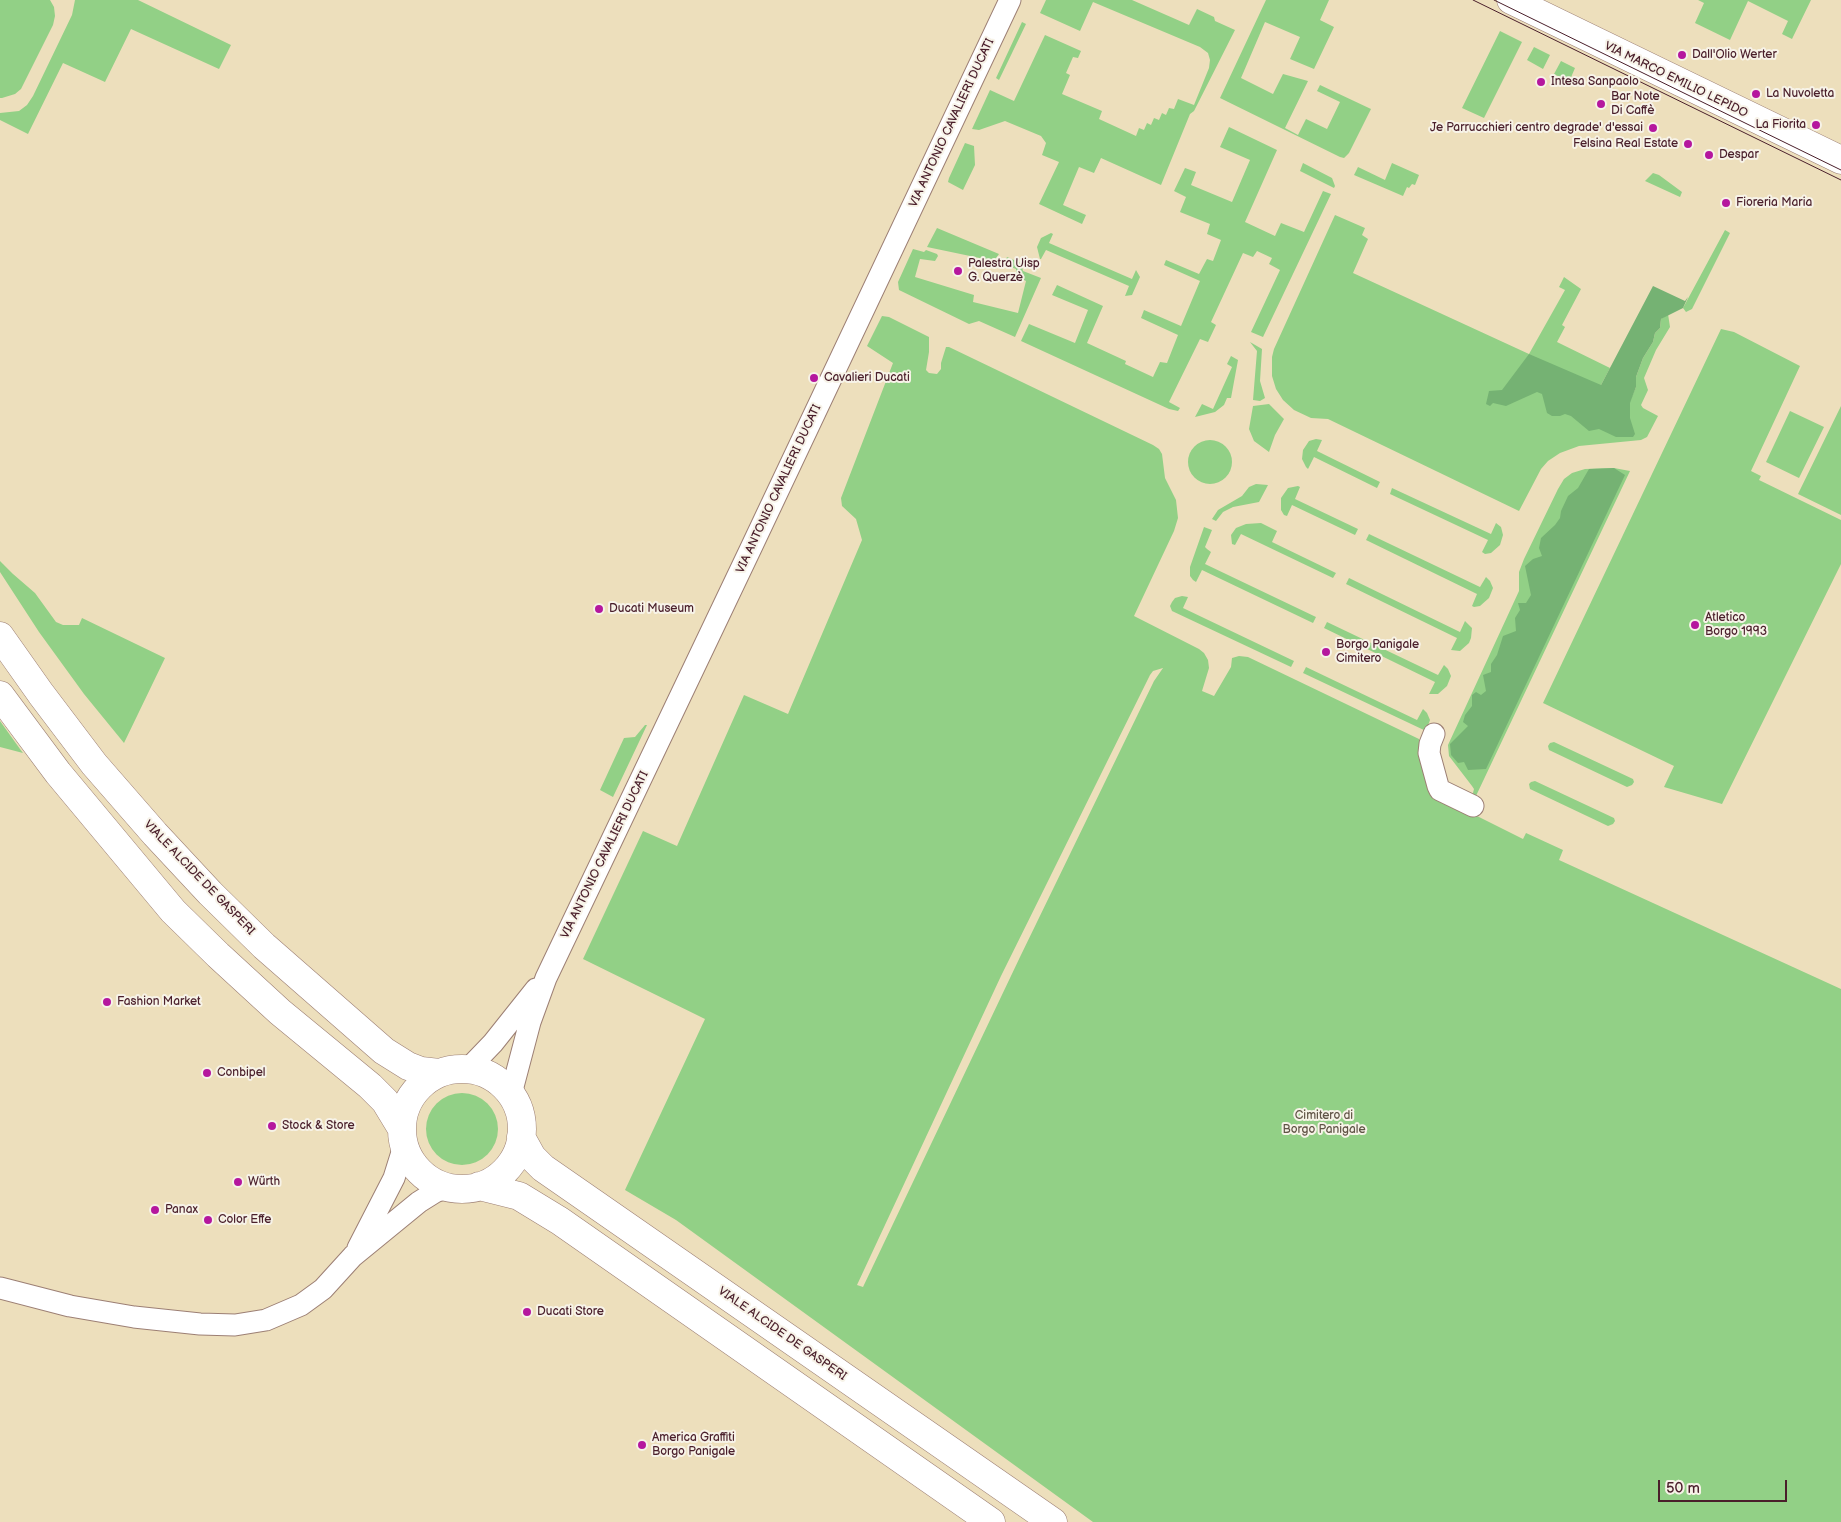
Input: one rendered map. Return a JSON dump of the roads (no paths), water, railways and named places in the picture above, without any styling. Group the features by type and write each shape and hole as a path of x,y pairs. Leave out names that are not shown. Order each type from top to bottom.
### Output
{"main road":[{"name":"VIA MARCO EMILIO LEPIDO","path":"1511,0 1841,160"},
{"name":"VIALE ALCIDE DE GASPERI","path":"0,636 94,764 210,893 264,946 384,1051 408,1066 421,1071 439,1073"},
{"path":"0,695 58,773 174,911 218,955 274,1006 370,1086 385,1101 403,1138 410,1159 428,1179 448,1187 467,1188 479,1186 494,1178 507,1167 516,1153 521,1136 518,1107 502,1084 492,1077 468,1069 439,1073 424,1083 406,1106 403,1138"},
{"name":"VIALE ALCIDE DE GASPERI","path":"521,1136 532,1157 543,1168 1053,1522"},
{"path":"479,1186 519,1196 560,1221 991,1522"}],"street":[{"name":"VIA ANTONIO CAVALIERI DUCATI","path":"510,1094 530,1022 546,978 1010,0"},
{"path":"1434,734 1429,753 1440,790 1473,806"},
{"name":"VIA ANTONIO CAVALIERI DUCATI","path":"468,1069 493,1043 546,978"},
{"path":"353,1256 394,1178 403,1138"},
{"path":"0,1288 70,1306 134,1317 200,1324 234,1325 266,1320 301,1305 323,1289 353,1256 420,1202 448,1187"}],"tram line":[{"path":"1473,0 1841,180"},
{"path":"1494,0 1841,170"}],"place":[{"name":"Dall'Olio Werter","path":"1682,55"},
{"name":"Intesa Sanpaolo","path":"1541,82"},
{"name":"La Nuvoletta","path":"1756,94"},
{"name":"Bar Note Di Caffè","path":"1601,104"},
{"name":"La Fiorita","path":"1816,125"},
{"name":"Je Parrucchieri centro degrade' d'essai","path":"1653,128"},
{"name":"Felsina Real Estate","path":"1688,144"},
{"name":"Despar","path":"1709,155"},
{"name":"Fioreria Maria","path":"1726,203"},
{"name":"Palestra Uisp G. Querzè","path":"958,271"},
{"name":"Cavalieri Ducati","path":"814,378"},
{"name":"Ducati Museum","path":"599,609"},
{"name":"Atletico Borgo 1993","path":"1695,625"},
{"name":"Borgo Panigale Cimitero","path":"1326,652"},
{"name":"Fashion Market","path":"107,1002"},
{"name":"Conbipel","path":"207,1073"},
{"name":"Stock & Store","path":"272,1126"},
{"name":"Würth","path":"238,1182"},
{"name":"Panax","path":"155,1210"},
{"name":"Color Effe","path":"208,1220"},
{"name":"Ducati Store","path":"527,1312"},
{"name":"America Graffiti Borgo Panigale","path":"642,1445"}],"park label":[{"name":"Cimitero di Borgo Panigale","path":"1324,1123"}]}
